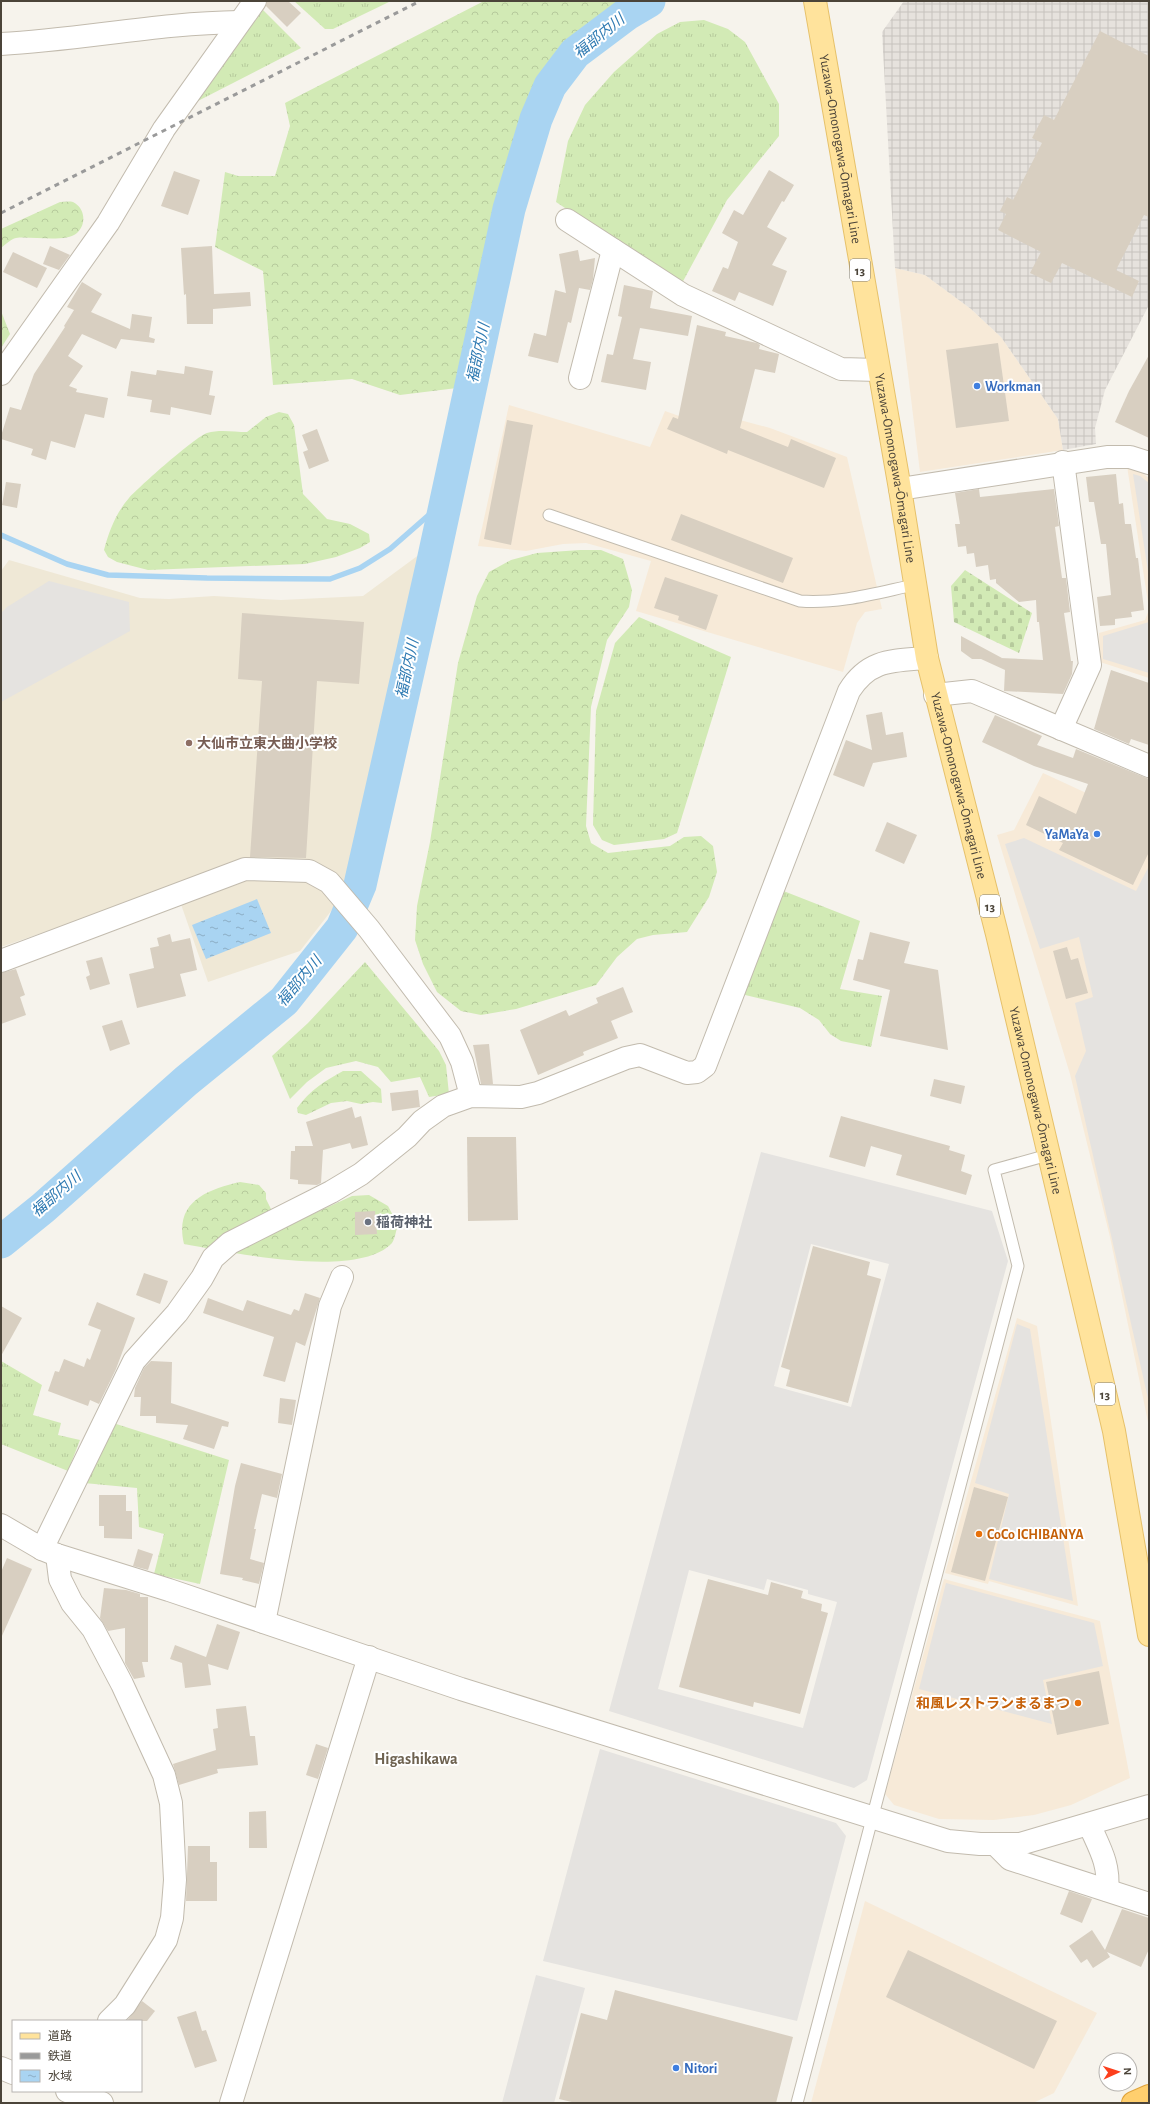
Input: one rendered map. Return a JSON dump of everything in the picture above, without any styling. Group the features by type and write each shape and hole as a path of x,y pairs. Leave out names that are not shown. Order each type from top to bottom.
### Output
{"highway":[{"path":"1133,2103 1149,2096"}],"main road":[{"name":"Yuzawa-Omonogawa-Ōmagari Line","path":"815,1 878,370 900,489 914,585 927,658 935,695 997,934 1114,1431 1149,1635"}],"street":[{"path":"1,374 108,223 164,129 255,1"},
{"path":"1,44 40,42 203,23 239,22"},
{"path":"567,220 683,295 841,368 878,370"},
{"path":"580,378 613,250"},
{"path":"900,489 1063,462 1107,457 1130,457 1149,463"},
{"path":"1061,729 1090,665 1063,462"},
{"path":"110,2020 125,2005 166,1940 172,1918 175,1880 171,1803 164,1775 122,1684 93,1629 72,1603 60,1579 50,1552 134,1361 177,1313 202,1278 213,1258 230,1243 331,1192 361,1174 402,1141 422,1121 442,1106 471,1096 521,1097 538,1094 626,1058 640,1055 687,1074 697,1072 705,1066 849,691 857,678 866,670 881,663 927,658"},
{"path":"935,695 972,691 1149,766"},
{"path":"1,961 245,869 309,870 329,882 369,930 450,1036 462,1062 471,1096"},
{"path":"264,1622 330,1306 342,1277"},
{"path":"1,1525 50,1552 370,1657 461,1689 948,1841 1020,1844 1149,1806"},
{"path":"231,2103 370,1657"},
{"path":"1089,1824 1106,1864 1109,1875 1107,1890"},
{"path":"995,1844 1010,1859 1149,1904"},
{"path":"1,2068 12,2072"},
{"path":"75,2092 102,2103"}],"lane":[{"path":"549,515 800,601 822,602 851,599 914,585"},
{"path":"797,2103 1018,1266 994,1170 1048,1155"}],"shaded area":[{"path":"904,1 1149,1 1149,305 1105,390 1095,428 1096,444 1063,450 1058,419 1001,337 971,309 925,275 895,268 882,32"},
{"path":"895,268 925,275 971,309 1001,337 1058,419 1063,450 920,472"},
{"path":"509,405 650,447 665,411 702,424 707,411 770,428 847,457 882,609 865,612 857,623 843,672 636,611 651,561 586,543 563,544 526,551 478,546"},
{"path":"1127,466 1138,470 1149,478 1149,609"},
{"path":"1133,474 1140,476 1149,483 1149,578"},
{"name":"大仙市立東大曲小学校","path":"420,554 342,897 300,951 208,982 175,887 1,947 1,571 9,560 140,598 169,599 214,596 281,600 363,596"},
{"path":"49,581 129,602 130,631 1,702 1,613 7,607"},
{"path":"1149,610 1149,678 1100,662 1099,633 1145,620"},
{"path":"1149,622 1149,673 1103,659 1103,636"},
{"path":"1043,773 1149,822 1149,1427 1110,1237 1070,1074 997,835 1014,830"},
{"path":"1024,838 1136,891 1149,866 1149,1403 1075,1076 1086,1051 1075,1003 1093,997 1079,937 1040,949 1005,844"},
{"path":"761,1152 992,1211 1008,1261 867,1780 854,1788 609,1711","holes":["811,1244 889,1264 851,1407 774,1386","689,1570 764,1590 767,1579 808,1590 808,1594 837,1602 803,1728 658,1689"]},
{"path":"1017,1318 1037,1326 1078,1606 989,1581 988,1584 945,1573"},
{"path":"1017,1324 1030,1329 1073,1601 989,1579 1009,1494 975,1483"},
{"path":"944,1579 1100,1621 1130,1778 1071,1805 1034,1815 994,1820 939,1819 894,1805 885,1794"},
{"path":"946,1583 1094,1623 1103,1666 1043,1680 1052,1724 919,1689"},
{"path":"600,1749 836,1823 846,1836 797,2021 543,1961"},
{"path":"865,1901 1097,2013 1054,2093 1033,2103 811,2103"},
{"path":"536,1975 585,1988 554,2103 502,2103"}],"green space":[{"path":"294,1 391,1 333,29 325,29"},
{"path":"484,1 635,1 557,50 520,120 457,388 400,395 352,379 273,385 263,271 215,247 225,172 238,176 275,176 290,126 285,103"},
{"path":"263,10 301,48 194,103"},
{"path":"704,20 728,29 745,42 779,104 779,136 727,200 681,285 556,202 568,141 585,105 614,72 657,34 680,22"},
{"path":"60,202 73,202 80,208 83,221 77,233 65,238 16,238 1,248 1,229"},
{"path":"1,311 10,334 1,348"},
{"path":"279,412 288,414 294,425 303,494 327,519 350,524 369,534 370,542 360,548 336,557 305,564 148,570 117,562 108,557 104,550 111,529 120,510 135,492 168,462 191,443 207,433 222,431 247,432 266,417"},
{"path":"601,550 623,559 632,590 629,607 607,640 591,707 586,826 591,843 608,853 670,846 684,837 701,836 713,846 717,872 709,897 687,932 653,935 637,939 617,957 596,985 516,1009 481,1015 461,1011 437,992 423,964 415,940 417,906 430,842 458,663 477,596 489,572 511,560 537,553"},
{"path":"965,570 1032,613 1019,653 954,622 951,586"},
{"path":"639,617 731,657 677,833 664,839 614,845 602,840 593,825 596,711 615,643"},
{"path":"781,890 860,921 840,989 882,996 871,1047 841,1041 830,1034 819,1020 800,1008 741,994"},
{"path":"365,962 439,1051 446,1065 449,1094 429,1097 420,1077 391,1082 378,1067 356,1061 326,1068 307,1082 290,1099 272,1056 308,1023"},
{"path":"343,1071 361,1071 381,1089 382,1103 373,1102 361,1104 347,1101 331,1103 306,1115 298,1113 297,1108 307,1096 324,1082"},
{"path":"240,1182 259,1185 266,1193 266,1199 272,1211 302,1219 352,1196 369,1195 388,1206 398,1225 394,1239 392,1243 375,1254 351,1260 323,1262 261,1257 184,1244 182,1230 184,1218 188,1208 205,1194 227,1185"},
{"path":"1,1361 42,1385 33,1415 61,1423 58,1435 80,1440 68,1471 1,1444"},
{"path":"110,1422 229,1460 200,1584 154,1574 164,1534 139,1527 137,1488 84,1483"}],"water":[{"path":"257,899 271,933 206,959 192,925"}],"building":[{"path":"267,1 288,1 301,13 287,27 266,6"},
{"path":"1100,31 1149,56 1149,217 1144,215 1116,270 1139,281 1132,297 1062,263 1051,283 1030,273 1041,252 998,230 1006,214 1000,211 1007,197 1013,200 1042,143 1032,138 1044,115 1054,120"},
{"path":"769,170 794,185 784,202 782,201 767,227 787,238 772,265 787,271 773,306 739,292 735,301 712,291 723,267 728,269 738,242 722,233 734,210 743,215"},
{"path":"174,171 200,180 188,215 161,206"},
{"path":"50,246 70,255 59,270 43,264"},
{"path":"212,246 214,294 250,292 251,306 213,309 213,324 187,324 186,294 184,295 181,248"},
{"path":"578,250 580,261 595,258 593,279 590,290 579,288 571,323 568,322 558,363 528,356 534,333 546,336 555,290 566,293 559,254"},
{"path":"13,252 47,268 37,288 3,272"},
{"path":"82,282 102,294 91,312 130,329 132,314 152,317 149,337 155,339 154,343 121,339 116,349 82,334 68,356 83,366 69,386 77,389 76,392 108,398 104,418 85,414 75,448 51,441 46,460 31,455 33,449 1,439 1,436 10,407 21,410 34,374 65,327 64,326 74,310 67,307"},
{"path":"624,285 653,291 650,308 692,316 688,336 640,328 633,359 651,362 646,390 601,382 607,354 613,355 622,317 618,316"},
{"path":"697,325 726,332 725,336 757,343 760,345 759,349 779,354 775,373 755,369 740,428 788,447 791,439 836,458 824,488 728,450 727,454 667,429 673,417 678,419"},
{"name":"Workman","path":"998,343 1009,421 956,428 946,350"},
{"path":"1149,355 1149,438 1115,422 1129,391"},
{"path":"185,366 213,371 209,395 215,396 211,415 171,407 170,415 150,412 152,400 127,396 131,371 156,375 157,370 184,374"},
{"path":"507,420 533,425 511,545 484,539"},
{"path":"317,429 329,461 309,469 303,452 308,450 302,435"},
{"path":"1116,474 1119,504 1123,503 1125,524 1131,524 1136,558 1138,558 1144,610 1131,612 1132,617 1115,619 1115,625 1100,626 1097,597 1111,595 1106,544 1101,544 1094,502 1089,502 1086,477"},
{"path":"6,482 21,484 17,508 2,505"},
{"path":"979,489 980,497 1054,489 1059,526 1055,527 1062,578 1066,578 1070,612 1064,613 1071,661 1073,661 1072,674 1063,694 1004,691 1005,670 981,659 972,659 961,651 961,636 1002,658 1000,658 1043,660 1039,622 1037,622 1036,600 1019,602 996,583 996,579 990,580 988,565 976,567 974,553 967,554 966,546 958,547 955,524 960,524 955,493"},
{"path":"681,514 793,558 783,583 671,540"},
{"path":"665,577 718,595 706,630 678,620 679,616 654,608"},
{"path":"242,613 364,622 359,684 317,681 306,858 250,857 262,681 238,679"},
{"path":"1111,670 1149,683 1149,745 1131,739 1129,744 1094,729"},
{"path":"882,712 886,735 903,732 907,757 873,763 864,787 833,775 846,740 872,750 866,715"},
{"path":"995,715 1042,736 1037,745 1073,758 1076,749 1149,779 1149,852 1133,885 1059,850 1063,843 1026,825 1039,796 1076,814 1088,784 1034,766 982,742"},
{"path":"887,822 917,835 904,864 875,851"},
{"path":"870,932 910,942 904,963 938,970 948,1050 880,1036 890,990 853,980 858,959 863,960"},
{"path":"170,934 172,942 190,938 197,970 180,974 186,996 137,1008 129,974 154,968 150,948 159,946 157,938"},
{"path":"1067,947 1071,960 1078,958 1088,993 1066,999 1053,951"},
{"path":"102,957 110,984 90,990 86,977 90,975 86,961"},
{"path":"16,969 25,995 20,997 26,1015 1,1024 1,973"},
{"path":"623,987 633,1012 611,1021 618,1038 583,1052 584,1055 538,1075 520,1030 566,1010 569,1016 598,1003 596,998"},
{"path":"122,1020 130,1044 110,1051 102,1026"},
{"path":"489,1044 493,1084 481,1084 473,1045"},
{"path":"934,1079 965,1086 961,1104 930,1096"},
{"path":"418,1090 420,1107 392,1111 390,1093"},
{"path":"352,1107 355,1118 361,1116 368,1145 352,1149 350,1143 323,1150 321,1183 317,1185 298,1184 298,1180 290,1179 291,1151 295,1151 295,1146 313,1146 306,1122"},
{"path":"841,1116 950,1146 949,1150 965,1155 961,1171 972,1175 966,1195 896,1175 902,1155 871,1146 865,1167 829,1157"},
{"path":"467,1137 516,1137 518,1220 468,1221"},
{"name":"稲荷神社","path":"375,1211 377,1234 355,1235 355,1212"},
{"path":"813,1246 870,1262 867,1275 881,1279 848,1403 786,1386 790,1370 781,1367"},
{"path":"144,1273 168,1281 160,1304 136,1295"},
{"path":"305,1293 320,1298 305,1346 296,1342 285,1382 263,1376 274,1337 203,1313 208,1298 243,1311 247,1300 291,1315 294,1309 299,1311"},
{"path":"97,1302 135,1318 116,1369 99,1404 90,1400 88,1406 48,1391 55,1371 59,1372 64,1359 84,1367 87,1358 90,1360 101,1330 88,1325"},
{"path":"1,1306 22,1318 1,1356"},
{"path":"151,1361 172,1362 171,1403 229,1422 228,1427 222,1426 214,1449 183,1439 188,1425 156,1423 156,1416 140,1416 141,1397 134,1397 135,1388 144,1368"},
{"path":"280,1398 296,1400 292,1425 278,1423"},
{"path":"241,1463 282,1474 277,1498 262,1494 254,1529 256,1529 250,1559 264,1563 259,1584 242,1580 243,1578 220,1574 235,1486"},
{"name":"CoCo ICHIBANYA","path":"974,1487 1008,1497 985,1581 951,1572"},
{"path":"99,1495 126,1495 126,1511 132,1511 132,1539 104,1538 104,1526 99,1526"},
{"path":"138,1549 153,1554 148,1570 133,1566"},
{"path":"7,1558 32,1569 1,1638 1,1572"},
{"path":"708,1579 768,1595 771,1582 803,1591 801,1598 822,1604 821,1611 828,1613 800,1714 754,1702 753,1707 679,1687"},
{"path":"104,1588 126,1590 140,1594 140,1597 148,1597 148,1662 142,1662 145,1677 134,1679 125,1663 125,1628 108,1631 100,1618"},
{"path":"217,1624 240,1632 228,1670 208,1664 211,1685 185,1688 182,1663 170,1659 175,1645 206,1657"},
{"name":"和風レストランまるまつ","path":"1099,1671 1109,1724 1057,1735 1046,1682"},
{"path":"246,1706 250,1736 255,1736 258,1765 217,1769 218,1773 179,1785 173,1764 216,1750 213,1729 218,1728 216,1709"},
{"path":"316,1744 328,1748 318,1779 306,1775"},
{"path":"266,1811 267,1848 249,1848 249,1812"},
{"path":"188,1846 210,1846 210,1862 217,1862 217,1901 186,1901"},
{"path":"1069,1891 1092,1899 1082,1923 1060,1914"},
{"path":"1122,1909 1149,1918 1149,1949 1141,1967 1107,1952 1110,1957 1093,1968 1087,1959 1081,1963 1069,1946 1092,1930 1105,1950"},
{"path":"908,1950 1057,2021 1034,2069 886,1997"},
{"name":"Nitori","path":"615,1990 793,2037 776,2103 576,2103 559,2099 581,2013 607,2020"},
{"path":"142,2001 155,2011 147,2021 128,2020"},
{"path":"196,2011 202,2031 206,2030 217,2061 195,2068 177,2017"}],"waterway":[{"name":"福部内川","path":"1,1242 43,1208 186,1081 284,1001 342,928 360,885 432,566 509,209 536,119 550,86 575,53 627,14 649,1"},
{"path":"1,535 67,564 108,575 207,578 330,579 360,568 390,549 446,500"}],"railway":[{"path":"1,213 420,1"}],"place":[{"name":"Workman","path":"977,386"},
{"name":"大仙市立東大曲小学校","path":"189,743"},
{"name":"YaMaYa","path":"1097,834"},
{"name":"稲荷神社","path":"368,1222"},
{"name":"CoCo ICHIBANYA","path":"979,1534"},
{"name":"和風レストランまるまつ","path":"1078,1703"},
{"name":"Nitori","path":"676,2068"}],"district":[{"name":"Higashikawa","path":"416,1758"}]}
